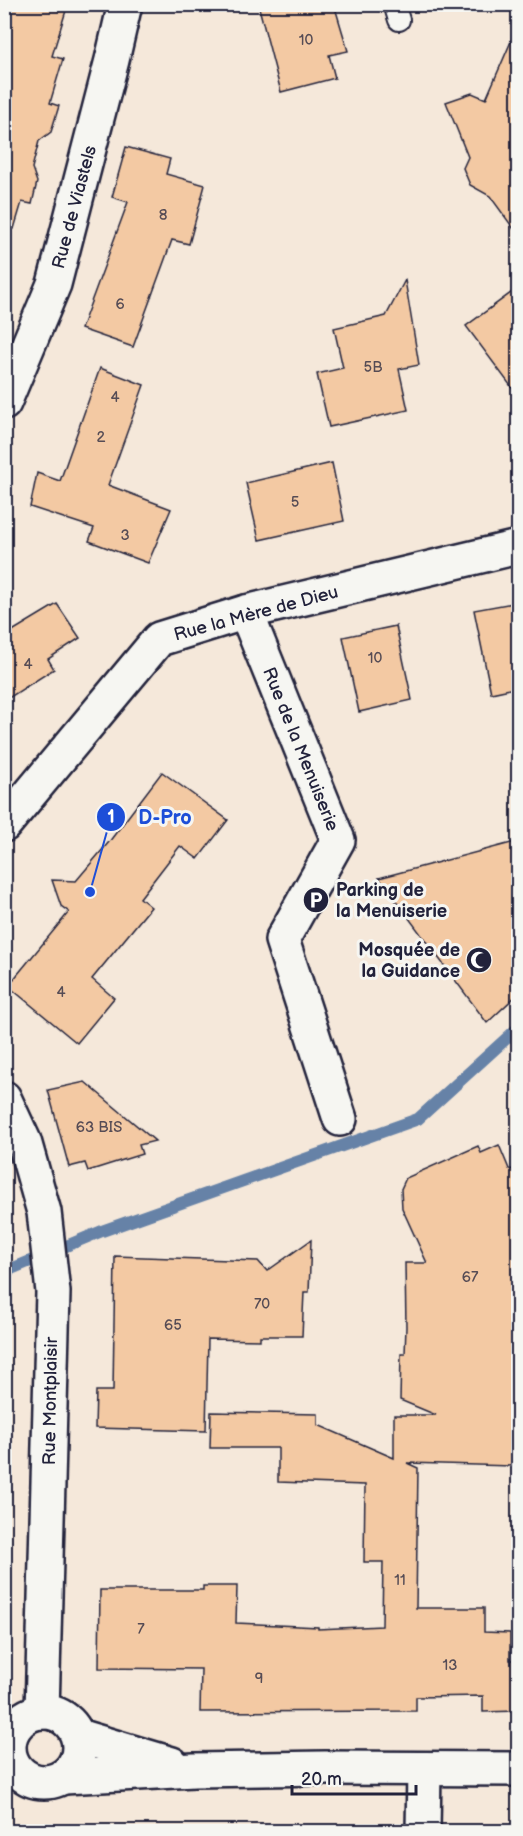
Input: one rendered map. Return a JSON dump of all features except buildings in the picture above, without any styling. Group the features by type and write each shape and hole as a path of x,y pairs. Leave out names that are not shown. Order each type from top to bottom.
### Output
{"street":[{"name":"Rue de Viastels","path":"4,403 54,284 125,4"},
{"name":"Rue la Mère de Dieu","path":"4,825 159,639 246,612 519,547"},
{"name":"Rue de la Menuiserie","path":"246,612 338,840 282,940 340,1119"},
{"name":"Rue Montplaisir","path":"4,1098 24,1141 44,1212 53,1292 42,1712"},
{"path":"64,1777 78,1758 80,1747 78,1736 72,1725 64,1717 53,1713 30,1714 20,1720 9,1741 12,1766 42,1783 53,1782 64,1777 194,1770 519,1769"},
{"path":"78,1736 194,1770"},
{"path":"423,1832 424,1770"}],"green space":[{"path":"455,1826 518,1827 518,1831 450,1831"}],"waterway":[{"path":"4,1272 102,1231 418,1119 518,1028"}],"place":[{"name":"D-Pro","path":"90,892"},
{"name":"Parking de la Menuiserie","path":"316,900"},
{"name":"Mosquée de la Guidance","path":"479,960"}]}
